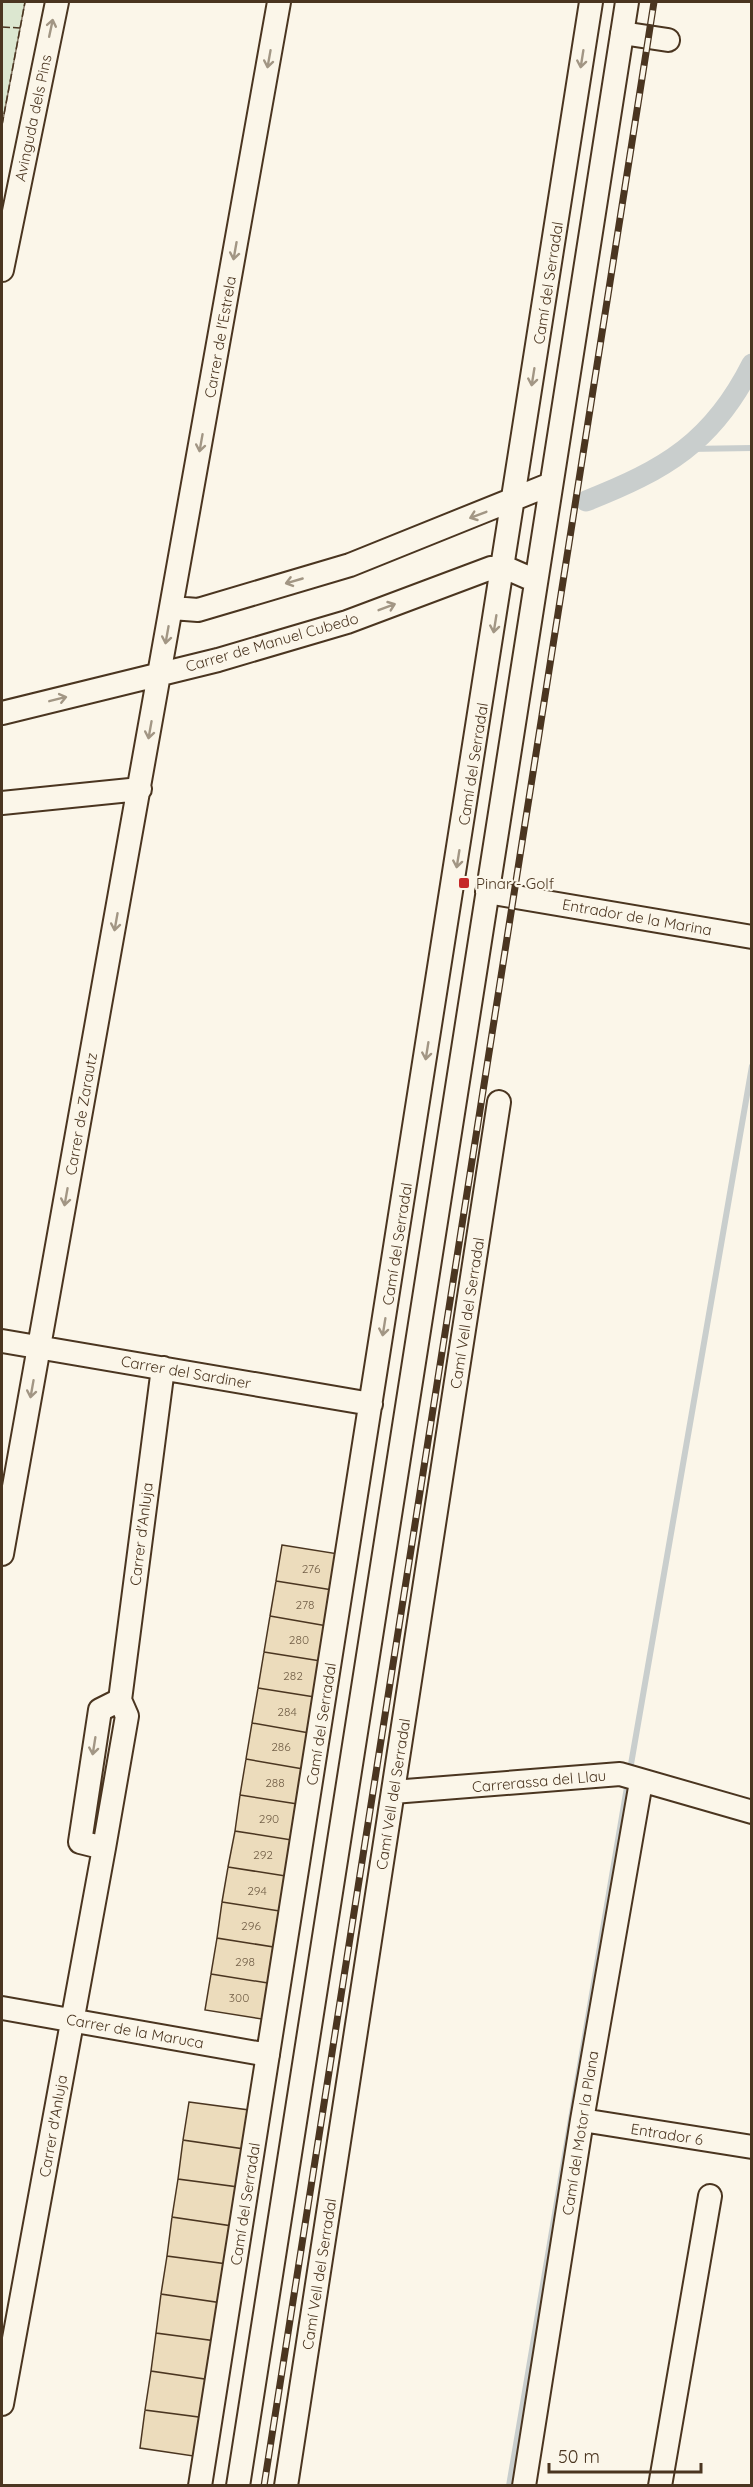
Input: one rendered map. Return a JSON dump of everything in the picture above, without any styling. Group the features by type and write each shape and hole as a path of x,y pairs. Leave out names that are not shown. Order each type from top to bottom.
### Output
{"street":[{"name":"Avinguda dels Pins","path":"2,270 57,2"},
{"name":"Carrer de l'Estrela","path":"160,673 279,2"},
{"name":"Camí del Serradal","path":"200,2486 504,567 591,2"},
{"path":"238,2486 627,2"},
{"path":"622,33 668,40"},
{"path":"172,608 198,610 350,565 551,484"},
{"path":"504,567 536,581"},
{"name":"Carrer de Manuel Cubedo","path":"2,713 218,660 347,622 491,568 504,567"},
{"name":"Carrer de Zarautz","path":"2,1554 160,673"},
{"path":"2,803 140,789"},
{"name":"Entrador de la Marina","path":"487,892 752,937"},
{"name":"Camí Vell del Serradal","path":"286,2486 499,1102"},
{"name":"Carrer del Sardiner","path":"2,1341 371,1404"},
{"name":"Carrer d'Anluja","path":"2,2404 104,1848 80,1842 100,1710 120,1700 163,1368"},
{"name":"Carrerassa del Llau","path":"393,1792 620,1774 641,1782 752,1812"},
{"name":"Camí del Motor la Plana","path":"525,2486 582,2120 641,1782"},
{"name":"Carrer de la Maruca","path":"2,2008 268,2055"},
{"name":"Entrador 6","path":"582,2120 752,2147"},
{"path":"660,2486 710,2196"}],"green space":[{"path":"2,2 25,2 2,125"}],"building":[{"path":"282,1545 345,1555 339,1591 276,1581"},
{"path":"276,1581 339,1591 333,1627 270,1616"},
{"path":"270,1616 333,1627 327,1662 264,1652"},
{"path":"264,1652 327,1662 321,1698 258,1688"},
{"path":"258,1688 321,1698 315,1734 252,1723"},
{"path":"252,1723 315,1734 309,1770 246,1759"},
{"path":"246,1759 309,1770 304,1805 240,1795"},
{"path":"240,1795 304,1805 298,1841 235,1831"},
{"path":"235,1831 298,1841 292,1877 228,1867"},
{"path":"228,1867 292,1877 286,1912 222,1902"},
{"path":"222,1902 286,1912 280,1948 217,1938"},
{"path":"217,1938 280,1948 274,1984 211,1974"},
{"path":"211,1974 274,1984 268,2020 205,2010"},
{"path":"189,2102 249,2110 244,2149 183,2140"},
{"path":"183,2140 244,2149 238,2187 178,2179"},
{"path":"178,2179 238,2187 232,2226 172,2217"},
{"path":"172,2217 232,2226 227,2264 167,2256"},
{"path":"167,2256 227,2264 222,2303 161,2294"},
{"path":"161,2294 222,2303 216,2341 156,2333"},
{"path":"156,2333 216,2341 211,2380 151,2371"},
{"path":"151,2371 211,2380 206,2418 145,2410"},
{"path":"145,2410 206,2418 200,2457 140,2448"}],"waterway":[{"path":"586,501 640,477 663,465 684,450 721,414 752,364"},
{"path":"688,449 752,448"},
{"path":"630,1770 752,1066"},
{"path":"509,2486 628,1781"}],"railway":[{"path":"264,2486 654,2"}],"fence":[{"path":"2,125 25,2"},
{"path":"2,27 20,28"}],"place":[{"name":"Pinar - Golf","path":"464,883"}]}
